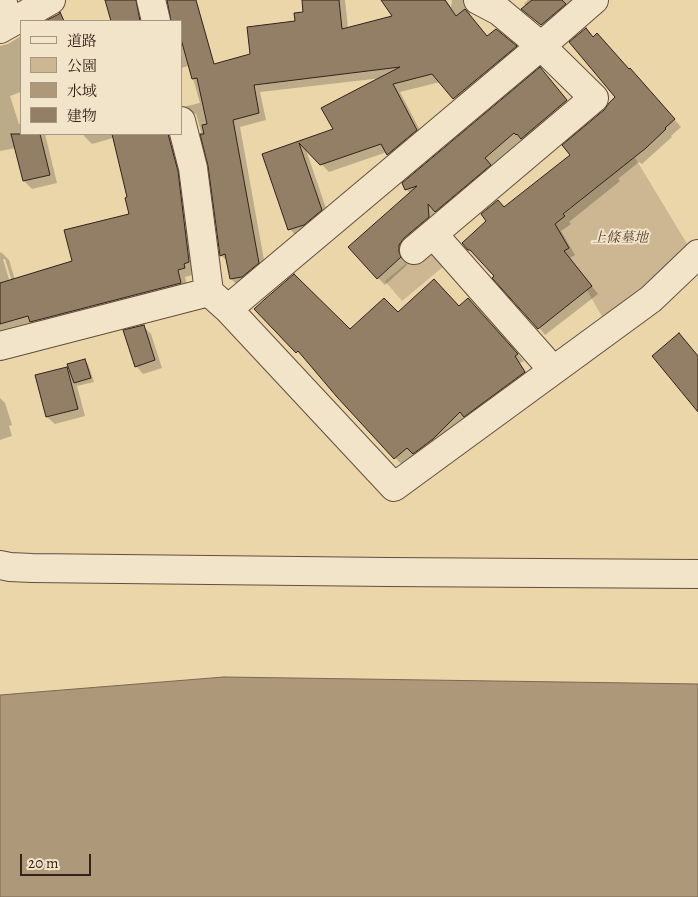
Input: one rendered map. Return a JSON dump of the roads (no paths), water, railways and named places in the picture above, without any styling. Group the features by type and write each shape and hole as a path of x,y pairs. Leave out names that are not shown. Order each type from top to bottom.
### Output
{"street":[{"path":"4,17 51,0"},
{"path":"151,0 156,20"},
{"path":"478,0 499,11 541,46 594,98 423,242 553,370"},
{"path":"0,346 218,300 541,46 594,0"},
{"path":"182,126 193,168 218,300 394,487 651,299 698,254"},
{"path":"0,566 32,568 698,574"}],"water":[{"path":"224,677 698,684 698,897 0,897 0,695"}],"park label":[{"name":"上條墓地","path":"620,239"}]}
